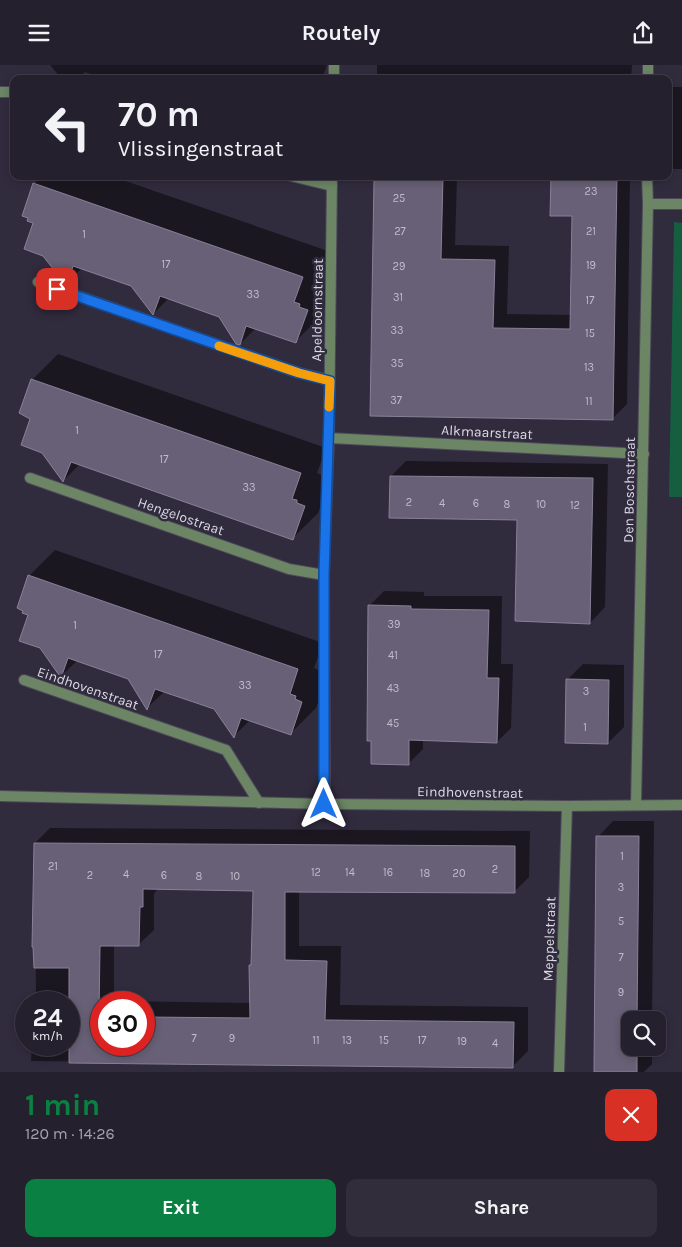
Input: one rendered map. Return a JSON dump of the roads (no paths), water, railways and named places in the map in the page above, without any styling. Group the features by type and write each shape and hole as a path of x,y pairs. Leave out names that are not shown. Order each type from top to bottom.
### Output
{"street":[{"name":"Den Boschstraat","path":"636,805 644,454 647,180"},
{"name":"Apeldoornstraat","path":"324,804 324,575 329,438 332,181"},
{"path":"648,204 682,204"},
{"path":"38,282 299,373 330,381"},
{"name":"Alkmaarstraat","path":"329,438 644,454"},
{"name":"Hengelostraat","path":"30,478 289,569 324,575"},
{"name":"Eindhovenstraat","path":"24,680 226,750 259,803"},
{"name":"Eindhovenstraat","path":"0,796 324,804 567,807 682,805"},
{"name":"Meppelstraat","path":"559,1072 567,807"}]}
